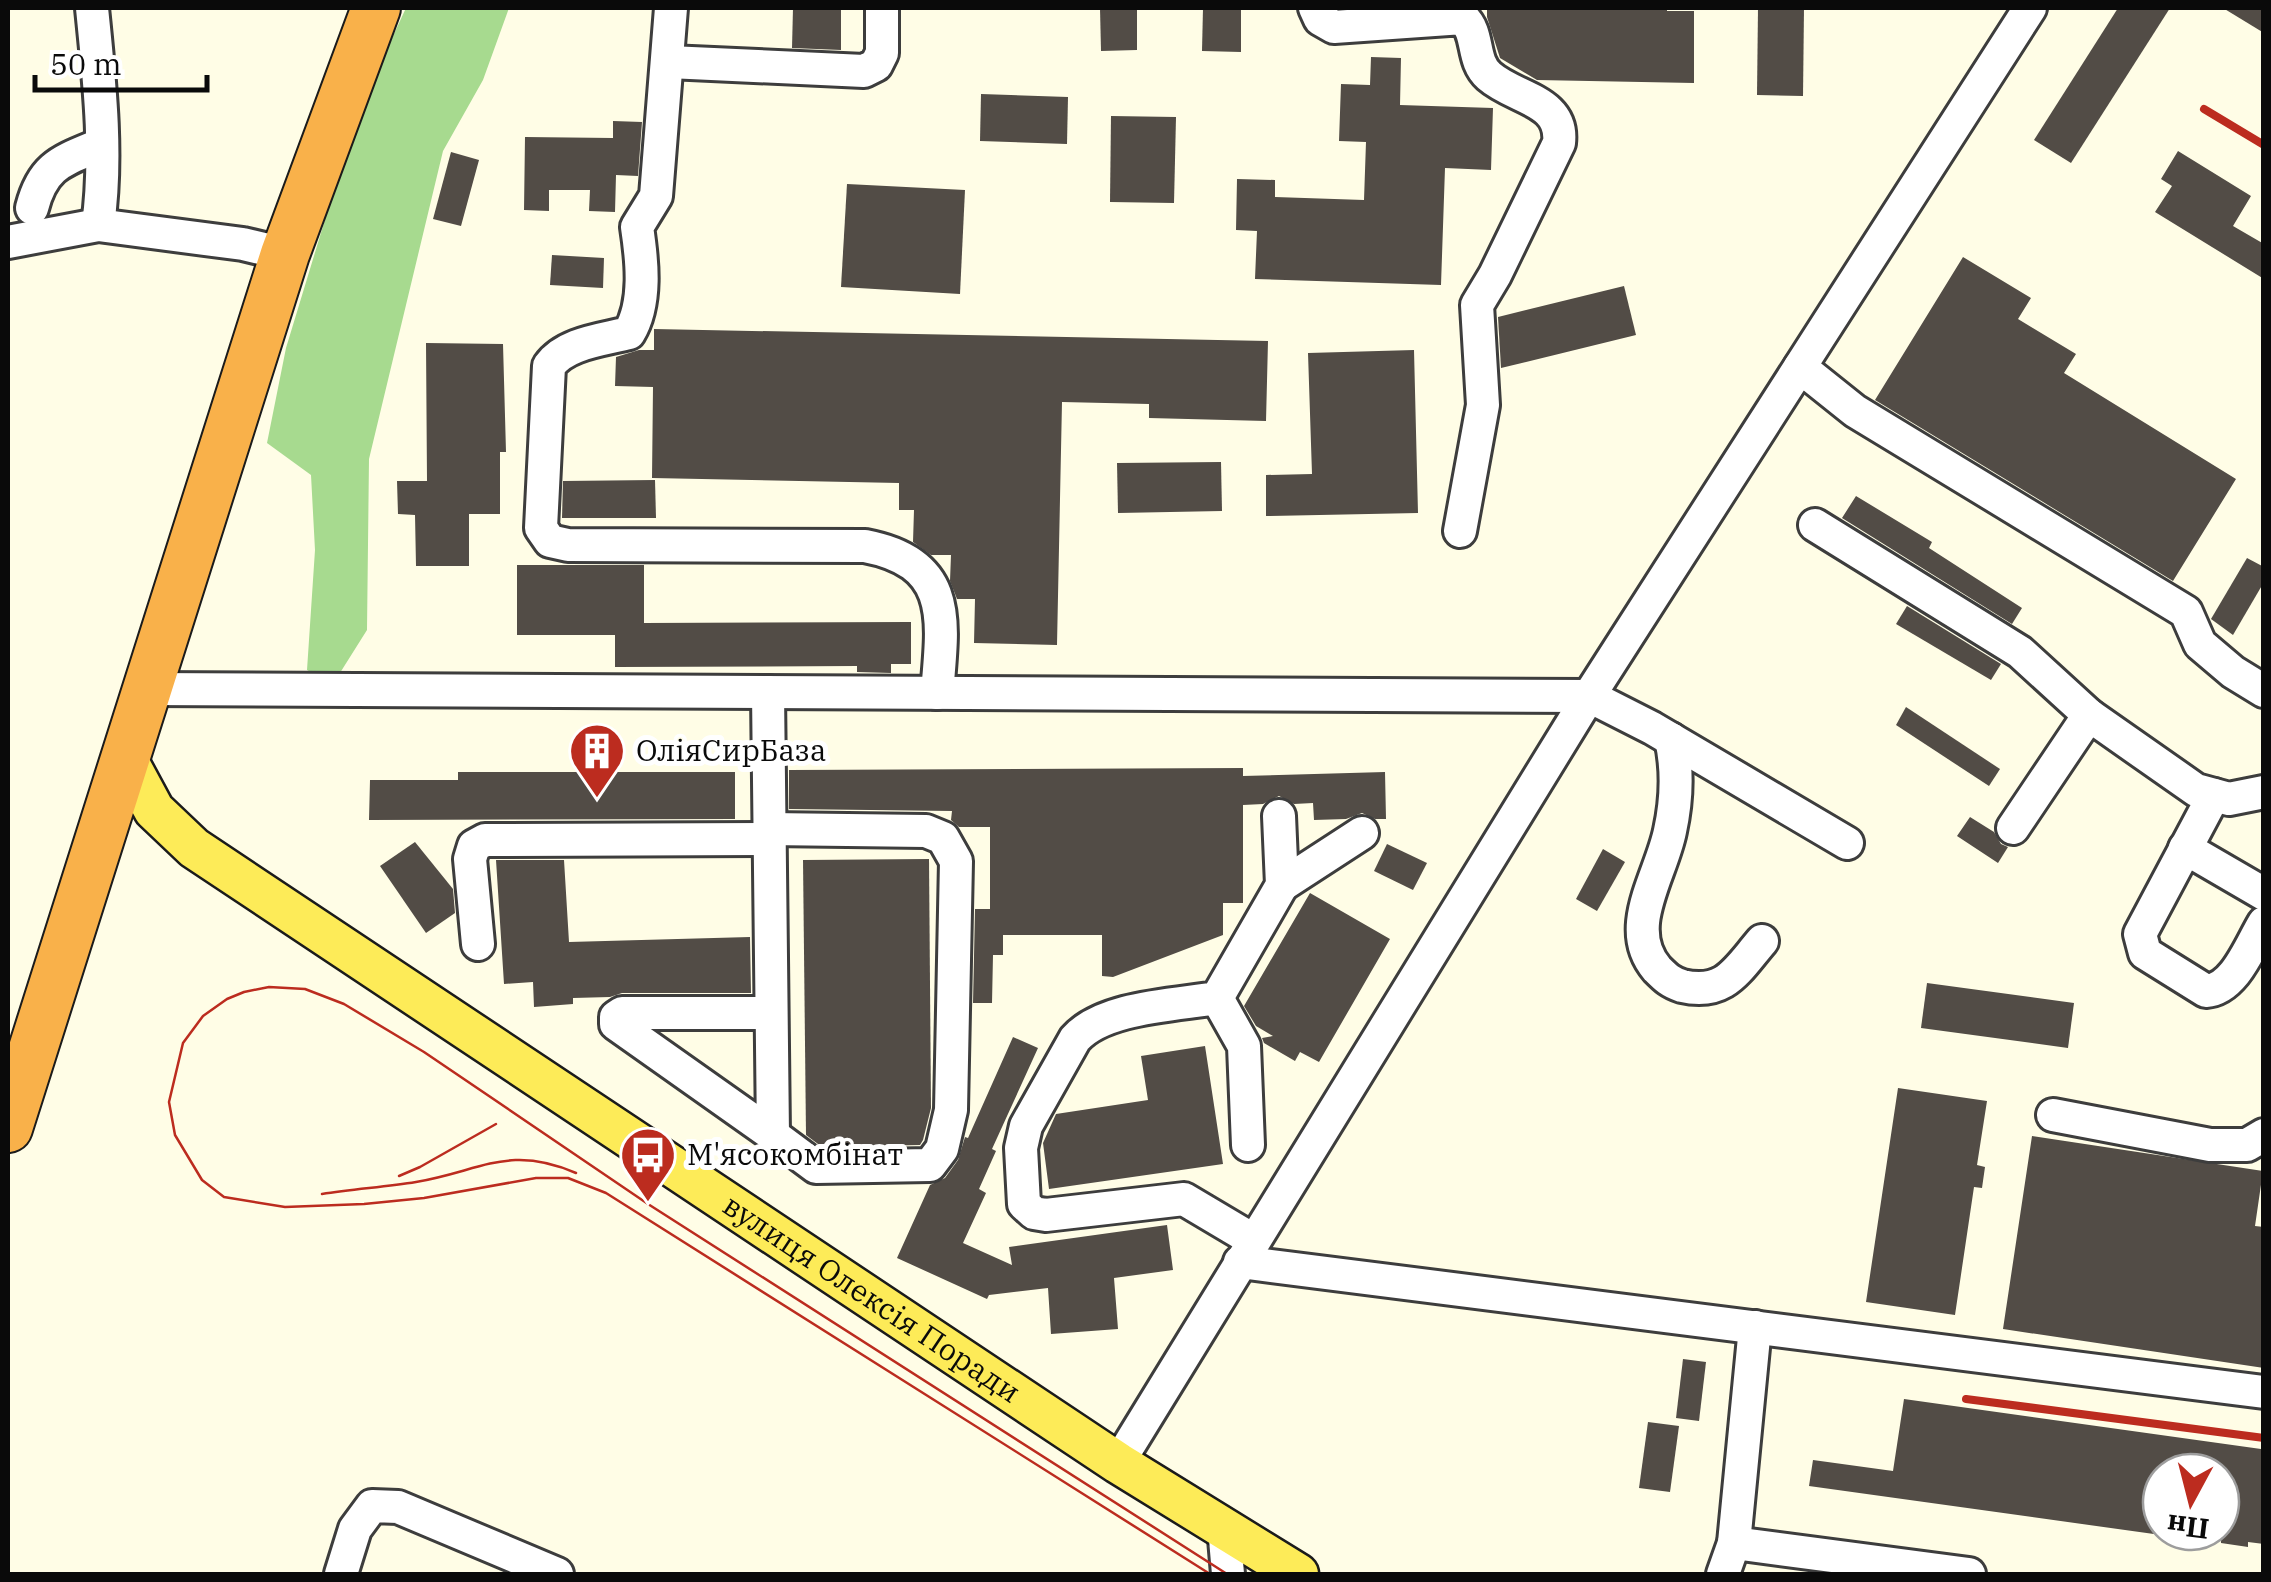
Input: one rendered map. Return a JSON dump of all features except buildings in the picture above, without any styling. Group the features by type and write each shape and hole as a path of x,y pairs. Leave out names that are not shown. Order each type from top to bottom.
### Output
{"highway":[{"path":"8,1128 285,254 376,8"}],"main road":[{"name":"вулиця Олексія Поради","path":"126,758 154,810 194,848 1118,1463 1298,1574"}],"street":[{"path":"8,242 85,228 102,200 99,80 92,8"},
{"path":"671,8 656,196 636,227 640,254 639,316 629,332 572,348 556,355 548,366 542,528 550,541 568,544 865,546 893,551 920,570 936,593 943,622 937,693"},
{"path":"668,62 864,71 876,66 882,53 882,8"},
{"path":"1315,8 1320,19 1334,27 1463,18 1473,28 1478,60 1488,75 1554,114 1561,127 1559,143 1477,306 1483,405 1460,531"},
{"path":"1118,1463 1588,696 2030,8"},
{"path":"100,145 57,166 20,204 85,228 242,244 285,254"},
{"path":"1800,367 1854,411 2186,612 2200,644 2264,691"},
{"path":"1815,525 2020,652 2089,715 2196,790 2228,799 2264,792"},
{"path":"144,689 1588,696 1671,738 1847,843"},
{"path":"768,692 773,1135"},
{"path":"2014,828 2089,715"},
{"path":"1671,738 1678,770 1670,830 1641,919 1644,954 1670,982 1702,991 1729,980 1762,940"},
{"path":"2214,795 2140,934 2145,953 2206,991 2218,990 2227,983 2264,924"},
{"path":"1280,816 1282,885"},
{"path":"478,944 470,859 474,846 485,840 926,831 944,838 956,861 952,1110 942,1149 930,1166 816,1167 616,1024 616,1017 622,1014 771,1013"},
{"path":"1217,998 1282,885 1362,833"},
{"path":"2185,848 2264,894"},
{"path":"1217,998 1103,1018 1075,1039 1026,1126 1021,1148 1024,1204 1034,1213 1046,1215 1184,1199 1247,1251 1755,1327 2264,1392"},
{"path":"1217,998 1244,1046 1248,1145"},
{"path":"2053,1115 2210,1146 2247,1145 2264,1135"},
{"path":"1722,1574 1734,1543 1755,1327"},
{"path":"341,1574 355,1529 372,1506 398,1507 557,1574"},
{"path":"1224,1527 1228,1574"},
{"path":"1734,1543 1968,1574"}],"green space":[{"path":"406,8 509,8 483,80 443,151 369,459 367,630 333,684 307,670 315,550 311,475 267,443 286,348 358,111"}],"tram line":[{"path":"1210,1574 606,1193 568,1178 536,1178 424,1198 364,1204 285,1207 224,1197 202,1180 175,1135 169,1102 183,1043 203,1016 244,992 269,987 305,989 344,1004 424,1052 648,1204 1227,1574"},
{"path":"399,1176 496,1124"},
{"path":"322,1194 416,1182 513,1160 553,1165 576,1173"}],"railway":[{"path":"2204,109 2264,145"},
{"path":"1966,1399 2264,1438"}],"place":[{"name":"ОліяСирБаза","path":"597,800"},
{"name":"М'ясокомбінат","path":"648,1204"}]}
